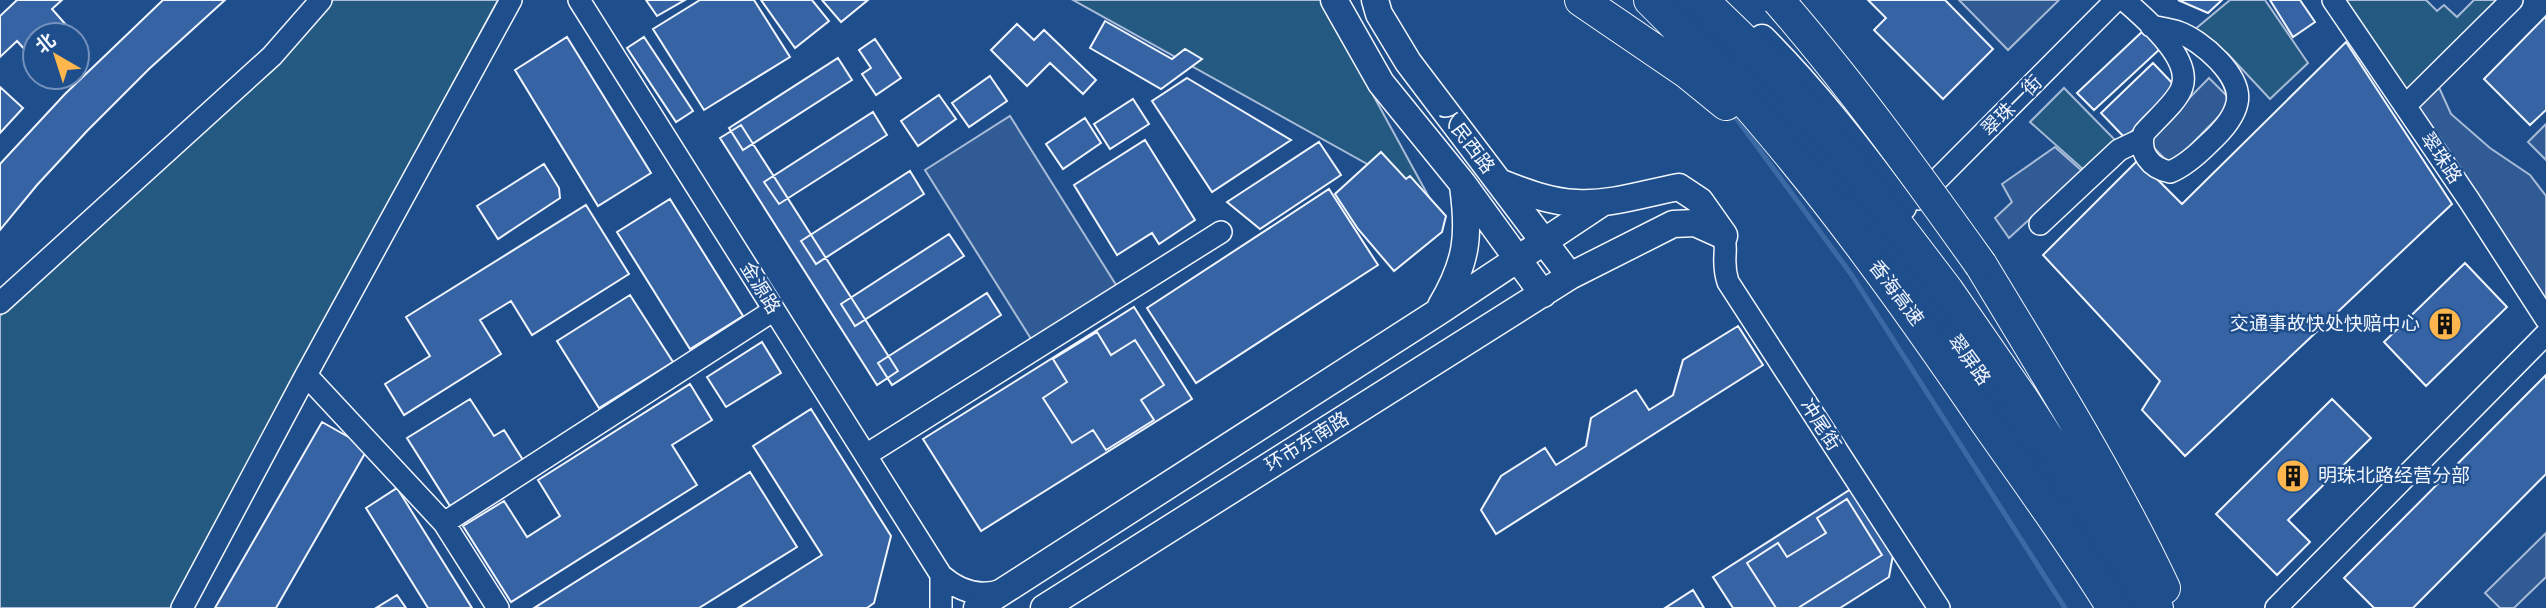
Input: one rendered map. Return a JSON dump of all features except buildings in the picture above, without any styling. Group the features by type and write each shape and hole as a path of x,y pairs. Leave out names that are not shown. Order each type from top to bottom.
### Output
{"highway":[{"path":"1581,0 1688,73 1790,156"},
{"name":"香海高速","path":"1650,0 1686,35 1790,156 1910,310 2113,608"},
{"path":"1702,0 1760,57 1831,138 1947,290 2021,397 2157,608"},
{"path":"1778,0 1903,155 1981,265 2066,405 2146,550 2174,608"}],"main road":[{"name":"人民西路","path":"1334,0 1381,83 1463,184 1543,293"},
{"name":"人民西路","path":"1375,0 1379,14 1408,62 1570,276"},
{"name":"翠屏路","path":"1673,0 1717,42 1803,142 1881,241 1975,367 2136,608"},
{"name":"翠屏路","path":"1724,0 1802,80 1856,144 1906,210 1991,327 2168,608"},
{"path":"1497,181 1527,193 1576,204 1602,203 1679,187 1700,201 1724,236"},
{"path":"1438,312 1457,279 1466,245 1467,214 1463,184"},
{"name":"环市东南路","path":"977,608 1438,312 1602,203"},
{"name":"环市东南路","path":"1044,608 1570,276 1673,224 1695,223 1724,236"}],"street":[{"path":"0,303 272,56 321,0"},
{"path":"183,608 306,375 511,0"},
{"name":"金源路","path":"579,0 941,575"},
{"name":"翠珠一街","path":"1906,210 1947,173 2116,0"},
{"path":"2124,0 2151,26 2162,35 2174,52 2184,84 2142,139 2145,155 2167,172 2177,169 2217,136 2237,104 2238,90 2230,75 2200,44 2179,32 2151,26"},
{"name":"翠珠路","path":"2333,0 2546,318"},
{"path":"2405,106 2512,0"},
{"path":"2040,224 2119,150 2142,139"},
{"path":"866,455 1220,232"},
{"name":"冲尾街","path":"1724,236 1726,249 1723,259 1728,282 1939,608"},
{"path":"444,523 774,310"},
{"path":"2276,608 2546,334"},
{"path":"306,375 444,523 498,608"},
{"path":"941,575 959,589 972,593 985,594 1010,587"},
{"path":"941,575 941,608"}],"shaded area":[{"path":"333,0 498,0 171,608 0,608 0,316 280,63"},
{"path":"1073,0 1321,0 1430,199"},
{"path":"1959,0 2059,0 2008,50"},
{"path":"2230,0 2265,0 2308,63 2270,99 2227,53 2193,31"},
{"path":"2340,0 2426,0 2437,11 2444,5 2457,17 2474,0 2504,0 2405,96"},
{"path":"2209,78 2233,102 2171,165 2147,141"},
{"path":"2437,83 2451,114 2490,148 2530,175 2546,196 2546,305 2412,108"},
{"path":"2064,88 2116,141 2085,171 2030,122"},
{"path":"1010,116 1118,288 1033,342 925,170"},
{"path":"2546,124 2546,160 2528,142"},
{"path":"2055,147 2082,171 2009,238 1995,218 2012,202 2002,184"},
{"path":"2546,533 2546,577 2514,608 2500,608 2485,593"}],"waterway":[{"path":"1731,111 1851,274 2065,608"}],"place":[{"name":"交通事故快处快赔中心","path":"2445,324"},
{"name":"明珠北路经营分部","path":"2293,476"}]}
